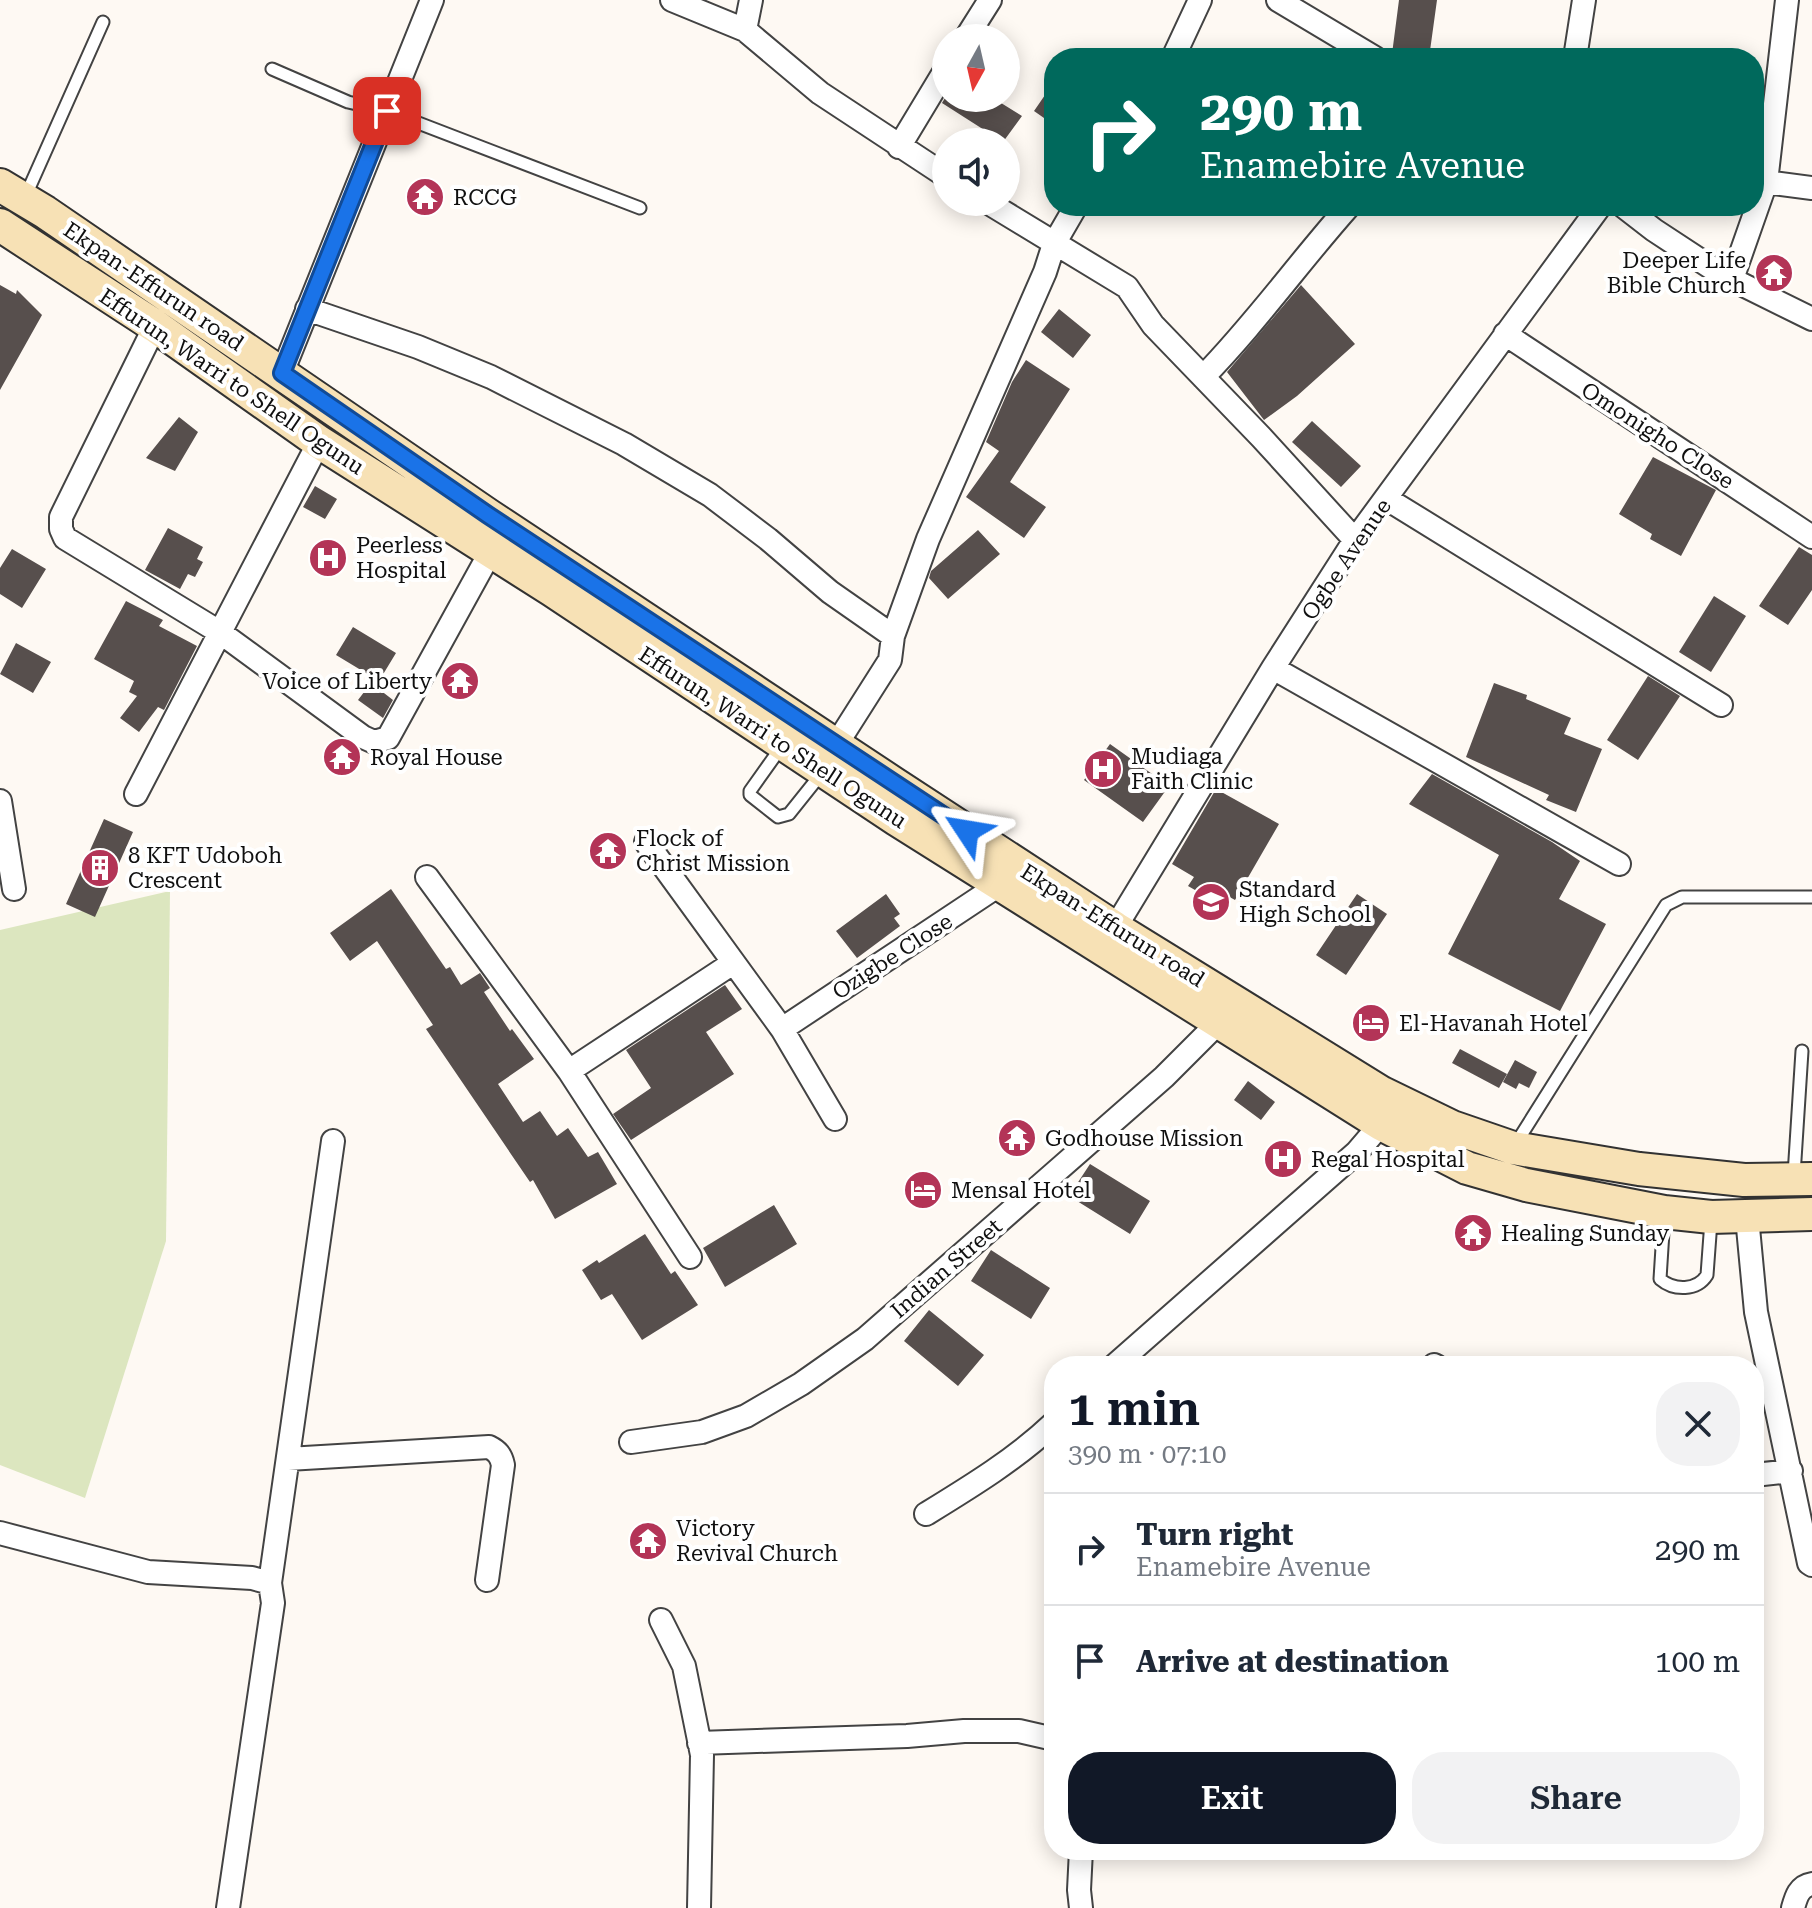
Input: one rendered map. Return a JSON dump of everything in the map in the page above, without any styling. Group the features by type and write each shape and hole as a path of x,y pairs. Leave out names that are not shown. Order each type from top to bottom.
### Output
{"main road":[{"name":"Ekpan-Effurun road","path":"12,192 501,524 830,758 1115,928 1382,1093 1452,1127 1513,1148 1639,1169 1744,1180 1803,1179"},
{"name":"Effurun, Warri to Shell Ogunu","path":"0,225 155,326 319,442 784,744 830,758 896,819 1381,1124 1467,1168 1526,1185 1664,1212 1711,1217 1812,1214"}],"street":[{"path":"282,373 432,0"},
{"path":"672,0 745,30 820,93 932,167"},
{"path":"745,30 751,0"},
{"path":"975,24 990,0"},
{"path":"1178,48 1200,0"},
{"path":"1278,0 1357,48"},
{"path":"1577,48 1584,0"},
{"path":"1764,188 1787,0"},
{"path":"899,147 932,92"},
{"path":"1766,182 1812,188"},
{"path":"1009,216 1127,287 1153,325 1355,540"},
{"path":"830,758 890,660 893,636 928,539 1039,286 1054,244 1070,216"},
{"path":"1203,377 1242,338 1301,260 1340,216"},
{"name":"Ogbe Avenue","path":"1115,928 1273,668 1355,540 1593,216"},
{"path":"1636,216 1732,279 1812,319"},
{"path":"1732,279 1754,216"},
{"path":"307,309 418,347 491,377 624,444 710,495 830,592 893,636"},
{"path":"155,326 61,517 65,538 221,633 374,742 388,738 491,551"},
{"name":"Omonigho Close","path":"1505,334 1812,537"},
{"path":"136,794 319,442"},
{"path":"1387,499 1721,705"},
{"path":"1273,668 1619,864"},
{"path":"0,801 14,889"},
{"path":"646,842 782,1029 835,1119"},
{"path":"427,877 569,1071 690,1257"},
{"name":"Ozigbe Close","path":"782,1029 1002,883"},
{"path":"569,1071 733,963"},
{"name":"Indian Street","path":"631,1442 702,1432 746,1416 801,1384 853,1348 1164,1077 1219,1022"},
{"path":"1125,1356 1357,1152 1381,1124"},
{"path":"228,1908 273,1603 270,1583 333,1141"},
{"path":"1747,1217 1756,1312 1809,1563 1812,1565"},
{"path":"926,1514 1044,1432"},
{"path":"288,1459 494,1449 501,1456 503,1465 487,1580"},
{"path":"1764,1474 1791,1471"},
{"path":"0,1533 148,1572 252,1578 270,1583"},
{"path":"661,1620 684,1666 702,1755 699,1908"},
{"path":"699,1743 907,1736 964,1731 1019,1731 1044,1737"},
{"path":"1080,1860 1081,1908"},
{"path":"1793,1908 1797,1894 1806,1885 1812,1884"}],"lane":[{"path":"12,192 103,22"},
{"path":"272,69 348,102 387,111 640,208"},
{"path":"784,744 750,791 750,795 778,817 789,814 830,758"},
{"path":"1513,1148 1666,905 1682,897 1812,897"},
{"path":"1802,1051 1803,1179"},
{"path":"1664,1212 1660,1279 1688,1288 1703,1282 1707,1275 1711,1217"}],"green space":[{"path":"170,891 166,1241 85,1498 0,1465 0,930"}],"building":[{"path":"1399,0 1437,0 1430,48 1393,48"},
{"path":"1044,96 1044,118 1034,111"},
{"path":"956,112 1016,112 1022,116 1013,128 981,128"},
{"path":"0,285 16,294 17,290 42,315 0,390"},
{"path":"1301,285 1355,344 1297,396 1264,420 1227,372"},
{"path":"1059,309 1091,335 1073,358 1041,332"},
{"path":"1026,360 1070,389 1010,482 1046,507 1024,538 966,497 999,451 986,442 1012,382"},
{"path":"179,417 198,432 175,471 146,458"},
{"path":"1312,421 1361,466 1341,487 1292,442"},
{"path":"1653,457 1716,490 1681,556 1650,539 1652,534 1619,514"},
{"path":"315,486 337,499 325,519 303,507"},
{"path":"168,528 203,547 197,559 203,562 195,577 188,574 180,589 145,570"},
{"path":"978,530 1000,554 948,599 929,578 931,571"},
{"path":"1799,547 1812,555 1812,590 1788,625 1759,606"},
{"path":"12,549 46,569 22,608 0,594 0,568"},
{"path":"1714,596 1746,616 1711,672 1679,652"},
{"path":"126,601 163,620 159,626 197,646 164,710 158,707 139,732 120,718 137,696 129,692 134,681 94,659"},
{"path":"353,627 396,653 379,681 336,655"},
{"path":"16,643 51,662 33,693 0,674"},
{"path":"1648,676 1680,696 1638,760 1607,740"},
{"path":"371,683 393,700 383,718 358,700"},
{"path":"1494,683 1527,695 1526,699 1571,718 1564,734 1602,749 1576,812 1546,800 1549,795 1466,757"},
{"path":"1110,744 1169,786 1143,822 1084,780"},
{"path":"1432,774 1580,861 1559,899 1606,924 1560,1011 1448,954 1499,855 1409,804"},
{"path":"1216,789 1279,824 1235,900 1215,889 1209,898 1188,886 1194,877 1172,864"},
{"name":"8 KFT Udoboh Crescent","path":"104,819 133,832 95,917 66,904"},
{"path":"391,889 446,969 450,967 461,985 480,973 490,988 484,992 510,1031 512,1029 534,1059 498,1084 523,1122 540,1111 557,1136 568,1128 588,1157 598,1152 617,1184 555,1219 533,1180 530,1182 426,1029 433,1025 377,941 350,961 330,933"},
{"path":"886,894 900,914 894,918 900,926 857,958 836,931"},
{"path":"1357,894 1387,914 1346,975 1316,955"},
{"path":"725,985 742,1009 706,1032 734,1074 631,1140 613,1114 651,1088 626,1050"},
{"path":"1460,1049 1507,1074 1499,1088 1452,1063"},
{"path":"1515,1060 1537,1072 1529,1088 1519,1083 1516,1089 1503,1082"},
{"path":"1248,1081 1275,1102 1261,1120 1234,1100"},
{"path":"1090,1164 1150,1201 1130,1234 1069,1196"},
{"path":"774,1205 797,1244 725,1287 703,1248"},
{"path":"645,1234 671,1274 675,1271 698,1305 642,1340 612,1294 601,1300 582,1270"},
{"path":"991,1250 1050,1288 1031,1319 971,1281"},
{"path":"929,1310 984,1355 958,1386 904,1341"}],"place":[{"name":"RCCG","path":"425,197"},
{"name":"Deeper Life Bible Church","path":"1774,273"},
{"name":"Peerless Hospital","path":"328,558"},
{"name":"Voice of Liberty","path":"460,681"},
{"name":"Royal House","path":"342,757"},
{"name":"Mudiaga Faith Clinic","path":"1103,769"},
{"name":"Flock of Christ Mission","path":"608,851"},
{"name":"8 KFT Udoboh Crescent","path":"100,868"},
{"name":"Standard High School","path":"1211,902"},
{"name":"El-Havanah Hotel","path":"1371,1023"},
{"name":"Godhouse Mission","path":"1017,1138"},
{"name":"Regal Hospital","path":"1283,1159"},
{"name":"Mensal Hotel","path":"923,1190"},
{"name":"Healing Sunday","path":"1473,1233"},
{"name":"Victory Revival Church","path":"648,1541"}],"route":[{"path":"387,111 282,373 488,515 967,831"}]}
